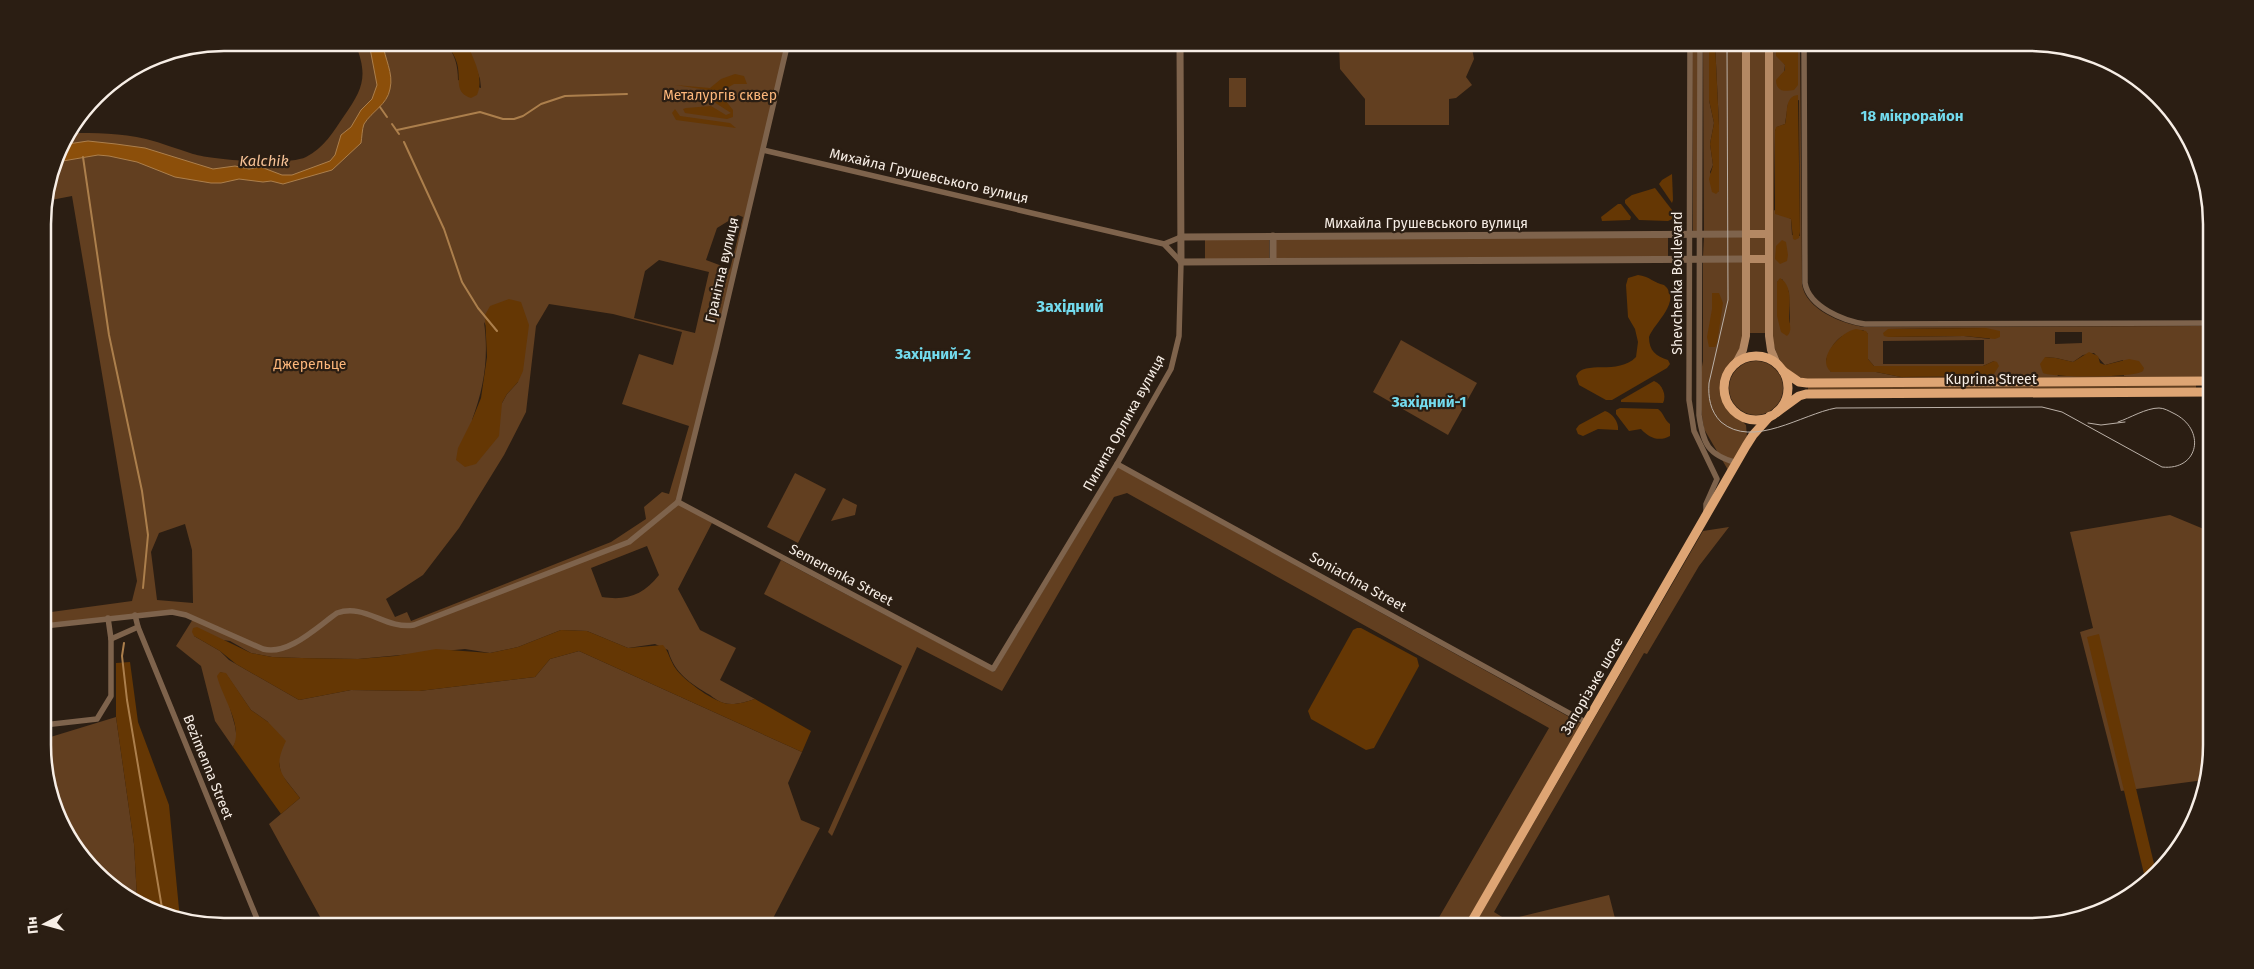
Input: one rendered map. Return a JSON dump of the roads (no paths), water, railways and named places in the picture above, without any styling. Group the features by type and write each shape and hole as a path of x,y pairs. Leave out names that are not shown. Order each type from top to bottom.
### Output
{"main road":[{"path":"1746,51 1746,336 1743,350 1727,376 1725,392 1732,407 1750,423 1753,436"},
{"path":"1743,416 1756,419 1773,414 1784,403 1788,393 1787,382 1769,341 1769,51"},
{"path":"1746,234 1769,234"},
{"path":"1746,259 1769,259"},
{"path":"1736,363 1756,356 1766,358 1780,368"},
{"name":"Kuprina Street","path":"1780,368 1799,382 1807,383 2203,381"},
{"name":"Kuprina Street","path":"1773,414 1799,396 1806,394 2203,392"},
{"name":"Запорізьке шосе","path":"1474,917 1753,436 1773,414"}],"street":[{"name":"Пилипа Орлика вулиця","path":"993,669 1117,464 1168,375 1176,355 1179,336 1181,262 1180,51"},
{"name":"Shevchenka Boulevard","path":"1690,51 1691,418 1694,431 1717,479 1706,504 1706,516"},
{"name":"Shevchenka Boulevard","path":"1700,51 1700,425 1709,449 1720,457 1737,463"},
{"path":"1804,51 1805,283 1811,298 1824,307 1847,321 1865,324 2203,323"},
{"name":"Гранітна вулиця","path":"678,502 786,52"},
{"name":"Михайла Грушевського вулиця","path":"763,150 1164,244 1181,236 1700,234"},
{"path":"1700,234 1746,234"},
{"path":"1273,236 1273,261"},
{"path":"1164,244 1181,262 1746,259"},
{"name":"Soniachna Street","path":"1117,464 1587,723"},
{"path":"51,625 164,612 179,613 263,649 275,651 287,648 344,610 359,610 392,625 414,625 629,542 678,502"},
{"name":"Semenenka Street","path":"678,502 993,669"},
{"name":"Bezimenna Street","path":"135,615 138,627 257,918"},
{"path":"51,724 97,719 111,696 111,639 108,618"},
{"path":"111,639 138,627"}],"waterway":[{"path":"397,130 480,112 503,119 514,119 523,116 541,104 565,96 627,94"},
{"path":"380,107 387,117"},
{"path":"392,124 399,134"},
{"path":"404,142 444,229 462,282 478,308 497,331"},
{"path":"83,157 109,335 142,491 148,535 143,588"},
{"path":"124,643 122,656 127,700 162,906"}],"tram line":[{"path":"1727,51 1728,300 1709,383 1709,399 1712,409 1721,422 1734,429 1748,432 1778,427 1836,408 2042,407 2062,412 2162,467 2184,463 2191,456 2194,448 2194,438 2191,429 2184,420 2165,409 2159,408 2138,413 2118,422"},
{"path":"2088,423 2101,425 2125,422"}],"district":[{"name":"18 мікрорайон","path":"1912,116"},
{"name":"Західний","path":"1070,306"},
{"name":"Західний-2","path":"933,354"},
{"name":"Західний-1","path":"1429,402"}],"park label":[{"name":"Металургів сквер","path":"720,95"},
{"name":"Джерельце","path":"310,364"}],"water label":[{"name":"Kalchik","path":"264,161"}]}
